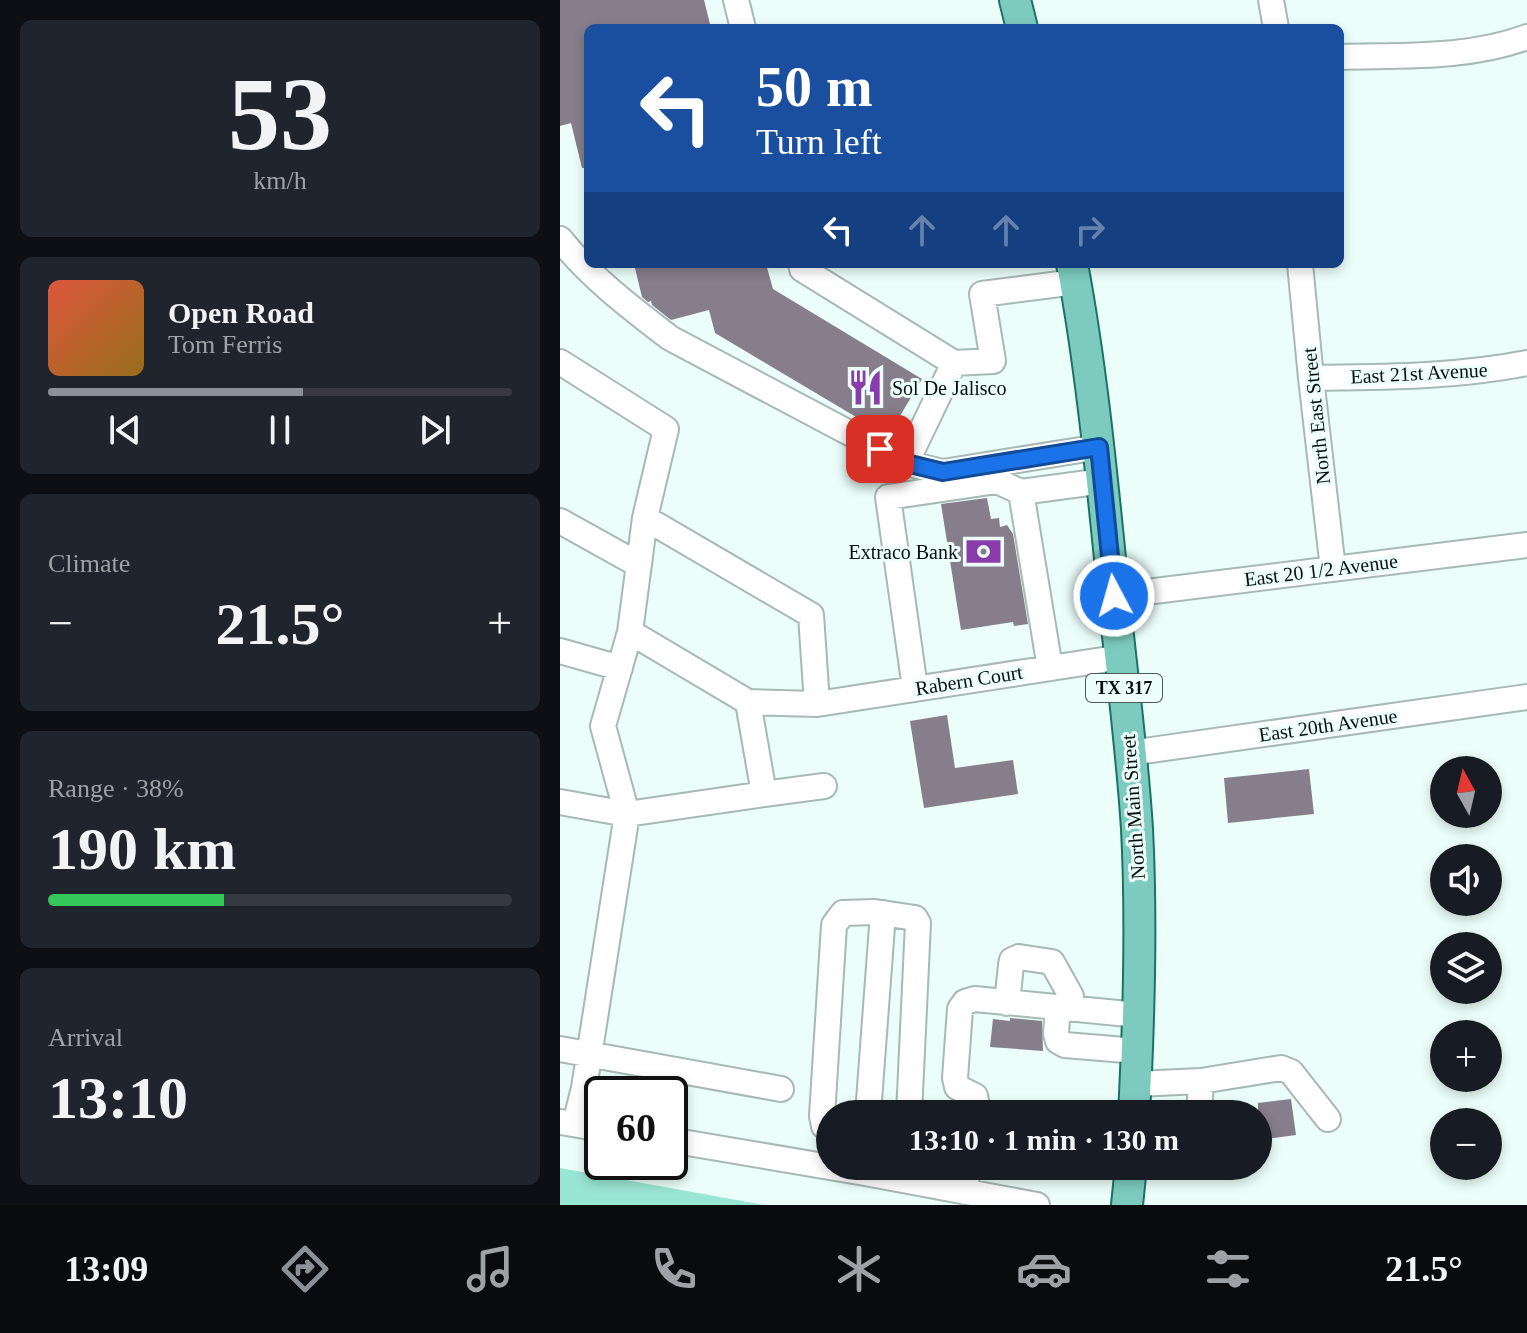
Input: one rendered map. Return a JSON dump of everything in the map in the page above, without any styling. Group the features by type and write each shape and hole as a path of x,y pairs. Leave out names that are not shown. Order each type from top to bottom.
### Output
{"main road":[{"path":"1015,0 1021,24"},
{"name":"North Main Street","path":"1073,273 1099,447 1130,753 1139,877 1135,1099"},
{"path":"1127,1205 1130,1180"}],"street":[{"path":"736,0 742,24"},
{"path":"1271,0 1275,24"},
{"path":"1344,57 1475,51 1527,37"},
{"path":"560,239 584,266"},
{"path":"586,268 670,338 906,463 943,472 1099,447"},
{"path":"802,268 954,363 993,361 982,294 1073,273"},
{"name":"North East Street","path":"1300,268 1333,569"},
{"path":"560,362 666,429 645,518 630,632 603,726 627,814 584,1088 568,1123"},
{"path":"906,463 954,363"},
{"name":"East 21st Avenue","path":"1311,378 1488,371 1527,363"},
{"path":"915,688 888,497 997,481 1021,492 1103,481"},
{"path":"1021,492 1050,668"},
{"path":"645,518 811,615 817,704"},
{"path":"560,521 639,565"},
{"name":"East 20 1/2 Avenue","path":"1114,596 1527,545"},
{"path":"630,632 748,702 764,794"},
{"path":"560,651 620,668"},
{"name":"Rabern Court","path":"748,702 817,704 1122,657"},
{"name":"East 20th Avenue","path":"1130,753 1527,697"},
{"path":"560,802 627,814 824,786"},
{"path":"823,1100 834,925 843,913 860,911 915,918 918,923 910,1100"},
{"path":"869,1100 883,913"},
{"path":"1007,1003 1012,960 1019,957 1052,962 1071,996 1056,1033 1058,1041 1065,1045 1137,1051"},
{"path":"976,1100 975,1096 957,1087 955,1078 960,1009 965,1002 975,999 1138,1015"},
{"path":"560,1049 781,1089"},
{"path":"1135,1099 1201,1081 1281,1068 1291,1072 1328,1119"},
{"path":"1200,1100 1201,1081"},
{"path":"688,1143 816,1162"},
{"path":"911,1180 1037,1205"},
{"path":"965,1192 966,1180"}],"green space":[{"path":"560,1168 584,1172 584,1180 626,1180 764,1205 560,1205"}],"building":[{"path":"560,0 704,0 710,24 584,24 584,168 571,123 560,126"},
{"path":"635,268 767,268 773,289 922,379 888,436 715,333 709,310 671,320 651,301 642,297"},
{"name":"Extraco Bank","path":"987,498 991,519 999,518 1000,527 1007,525 1013,534 1028,624 1014,626 1013,622 961,630 941,504"},
{"path":"947,715 955,768 1013,760 1018,794 924,808 910,721"},
{"path":"1309,769 1314,814 1228,823 1224,778"},
{"path":"1010,1018 1042,1021 1043,1051 990,1047 993,1019 1010,1021"},
{"path":"1291,1099 1296,1135 1272,1138 1272,1101"}],"place":[{"name":"Sol De Jalisco","path":"866,388"},
{"name":"Extraco Bank","path":"984,552"}],"route":[{"path":"880,449 906,463 943,472 1099,447 1114,596"}]}
